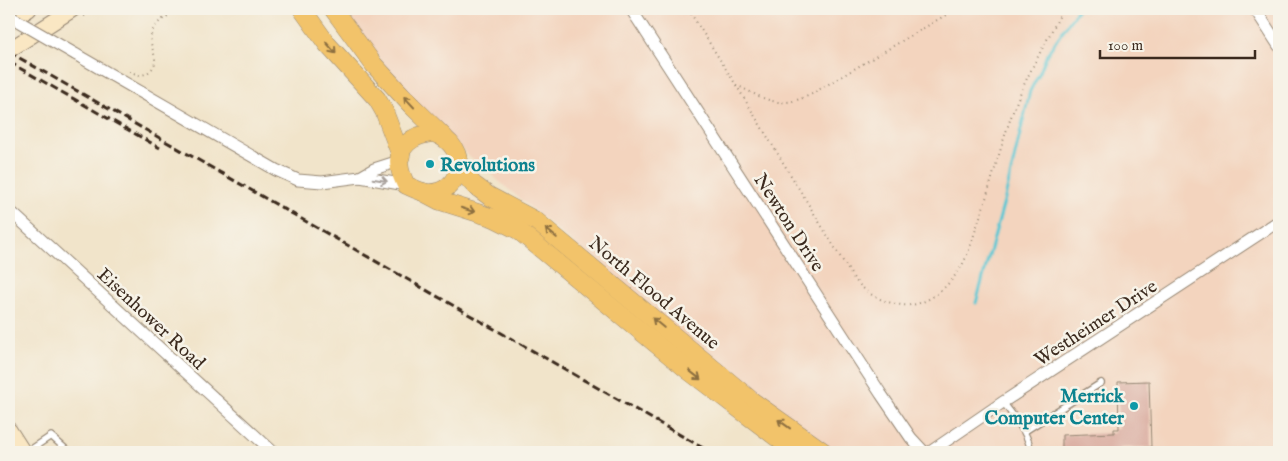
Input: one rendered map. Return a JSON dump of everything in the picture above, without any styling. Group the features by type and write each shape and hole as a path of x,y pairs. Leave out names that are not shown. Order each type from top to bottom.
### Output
{"main road":[{"path":"9,22 30,9"},
{"path":"9,50 73,9"},
{"path":"302,9 327,44 377,99 384,111 400,158 400,171 406,185 423,192 437,192 446,188 452,181 459,162 457,152 452,143 412,106 374,65 333,9"},
{"path":"400,158 406,144 414,137 434,133 444,137"},
{"name":"North Flood Avenue","path":"458,167 474,186 536,221 752,401 824,452"},
{"name":"North Flood Avenue","path":"423,192 440,201 494,218 518,230 689,371 796,452"},
{"path":"9,430 25,452"}],"street":[{"name":"Newton Drive","path":"631,9 878,391 924,452"},
{"path":"1255,9 1279,46"},
{"path":"9,16 283,174 298,180 322,182 360,177 406,185"},
{"path":"360,177 400,158"},
{"name":"Eisenhower Road","path":"9,210 268,451"},
{"name":"Westheimer Drive","path":"930,452 1279,221"}],"lane":[{"path":"1025,431 1101,383"},
{"path":"1003,402 1025,431 1030,452"},
{"path":"25,452 51,436 69,452"}],"path":[{"path":"128,71 140,75 149,72 156,60 150,42 152,30 161,21 179,9"},
{"path":"688,9 843,262 861,288 886,302 909,306 927,300 946,286 962,265 975,232 1017,101 1063,9"},
{"path":"736,85 766,100 795,102 956,9"}],"shaded area":[{"path":"345,9 1279,9 1279,452 837,452 705,354 469,156 409,97 356,28"}],"building":[{"name":"Merrick Computer Center","path":"1149,381 1151,447 1120,448 1120,452 1046,452 1053,449 1057,451 1062,450 1062,435 1114,433 1114,429 1119,429 1118,382"}],"waterway":[{"path":"976,303 1005,198 1030,91 1047,54 1078,9"}],"railway":[{"path":"9,52 710,452"},
{"path":"9,62 160,148"}],"place":[{"name":"Revolutions","path":"430,164"},
{"name":"Merrick Computer Center","path":"1134,406"}]}
